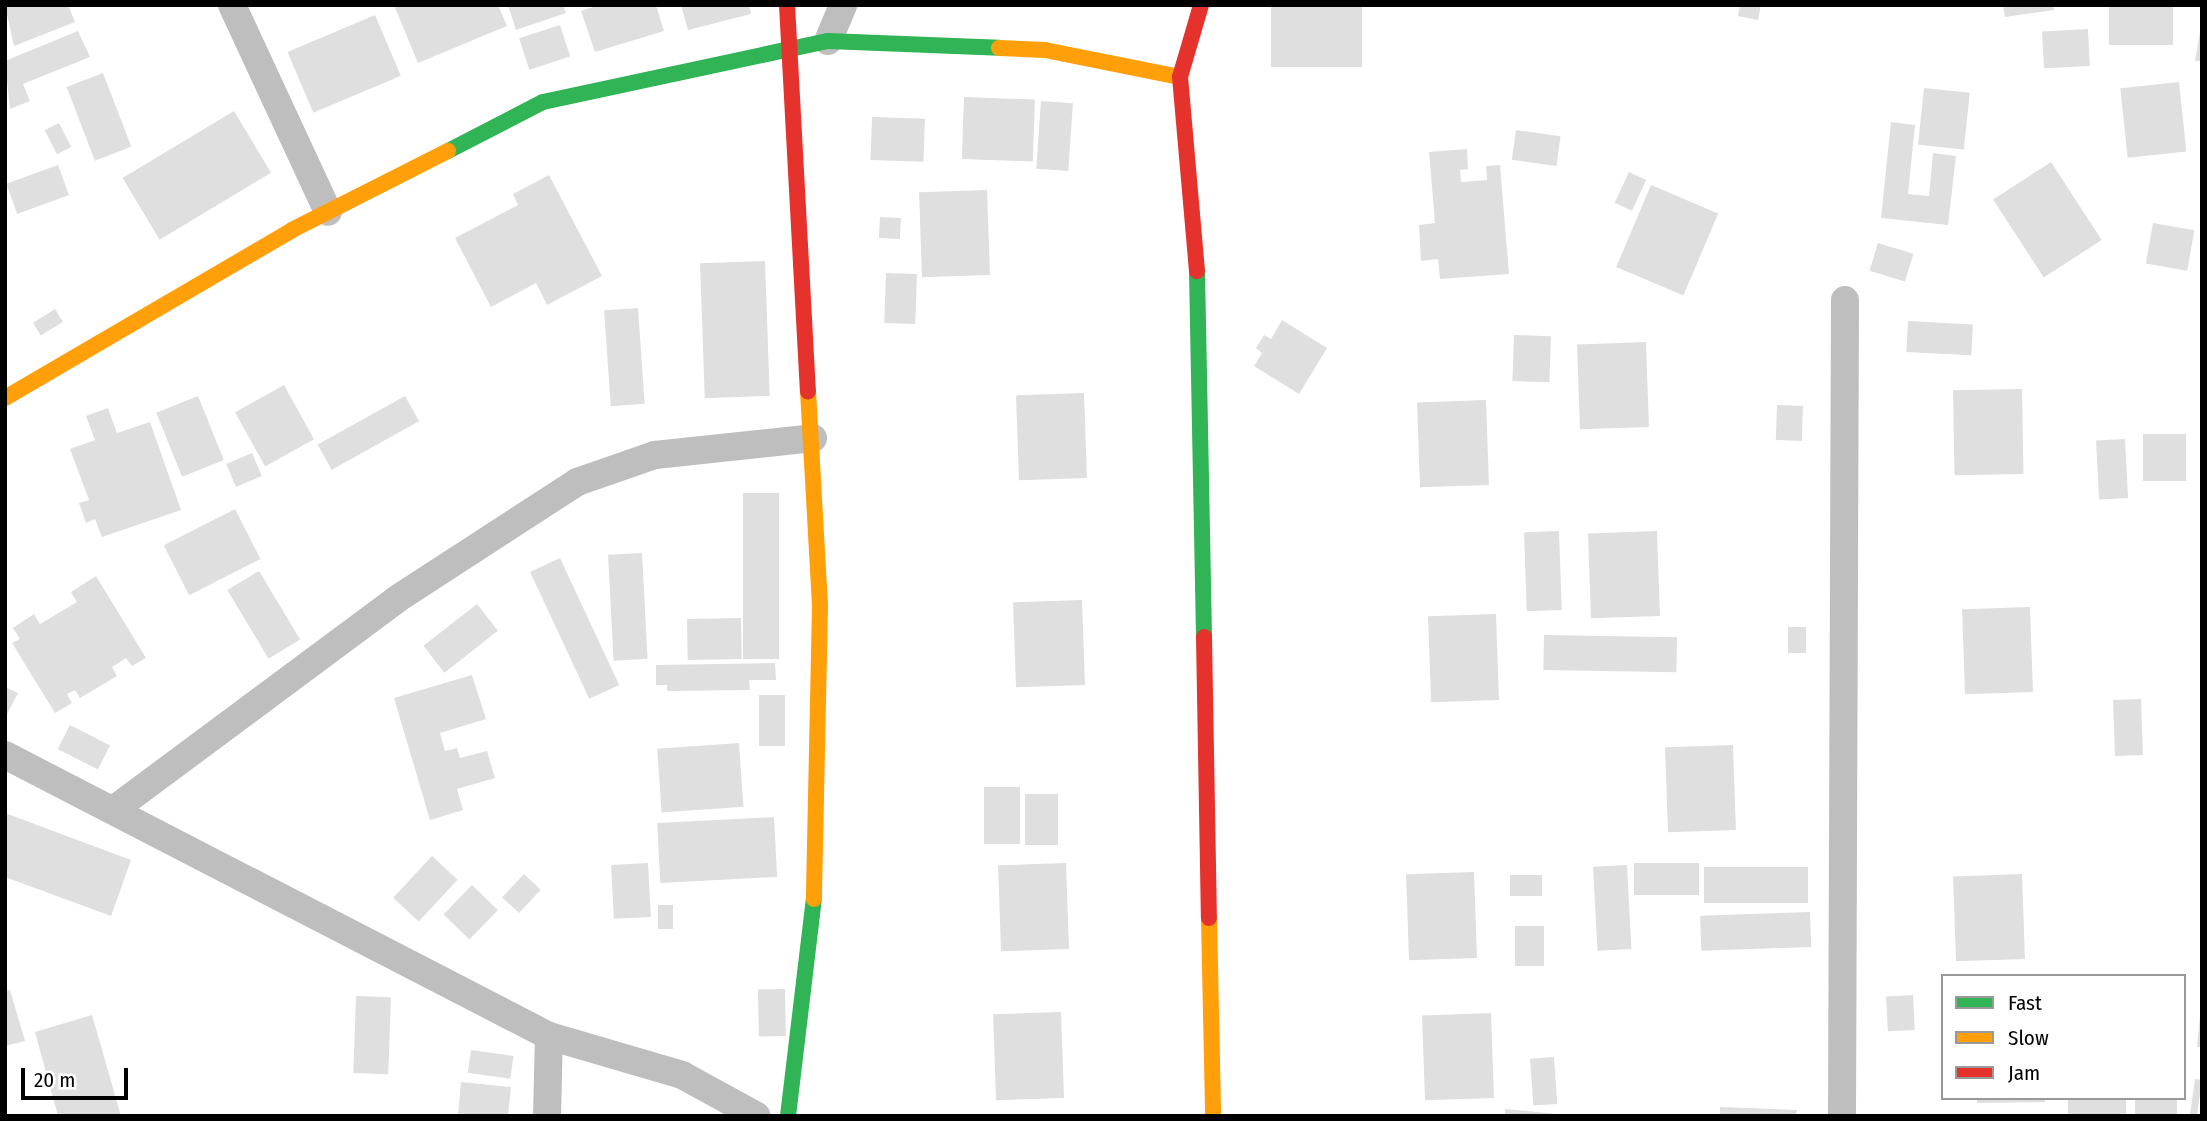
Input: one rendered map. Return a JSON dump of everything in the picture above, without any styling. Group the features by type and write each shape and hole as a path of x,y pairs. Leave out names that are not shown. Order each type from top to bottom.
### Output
{"street":[{"path":"232,5 328,212"},
{"path":"787,5 813,438 818,863 788,1116"},
{"path":"828,41 843,5"},
{"path":"1201,5 1180,77 1198,283 1213,1116"},
{"path":"5,398 328,212 543,102 789,45 828,41 1045,50 1180,77"},
{"path":"1842,1116 1845,300"},
{"path":"117,808 397,600 577,482 655,454 813,438"},
{"path":"5,755 117,808 549,1037 682,1074 757,1116"},
{"path":"547,1116 549,1037"}],"building":[{"path":"5,5 68,5 75,22 14,46"},
{"path":"394,5 498,5 507,26 418,63"},
{"path":"508,5 563,5 566,13 516,30"},
{"path":"599,5 656,5 664,31 595,52 581,11"},
{"path":"681,5 749,5 751,14 688,30"},
{"path":"1271,5 1362,5 1362,67 1271,67"},
{"path":"1740,5 1761,5 1758,20 1738,16"},
{"path":"2003,5 2053,5 2054,10 2005,17"},
{"path":"2109,5 2173,5 2173,45 2109,45"},
{"path":"375,15 401,76 313,113 288,52"},
{"path":"2202,20 2202,61 2195,61"},
{"path":"560,25 570,56 529,70 519,38"},
{"path":"2088,29 2090,66 2044,68 2042,31"},
{"path":"78,31 90,57 23,84 30,101 10,109 5,61"},
{"path":"103,73 131,147 95,161 67,87"},
{"path":"2179,82 2186,152 2128,158 2120,88"},
{"path":"1924,88 1970,93 1964,149 1918,145"},
{"path":"964,97 1035,99 1033,161 962,159"},
{"path":"1041,101 1073,103 1068,171 1036,169"},
{"path":"234,111 271,173 160,240 123,178"},
{"path":"872,117 925,119 923,162 870,160"},
{"path":"1891,122 1915,125 1908,194 1929,196 1933,153 1956,156 1948,225 1881,218"},
{"path":"59,123 71,147 57,154 45,130"},
{"path":"1516,130 1561,136 1556,166 1512,160"},
{"path":"1467,149 1468,169 1460,170 1461,182 1487,180 1486,166 1500,165 1509,274 1440,279 1438,259 1421,261 1419,225 1435,223 1429,152"},
{"path":"2051,162 2102,240 2044,278 1993,200"},
{"path":"58,165 69,195 17,214 6,184"},
{"path":"1629,172 1646,180 1632,211 1615,203"},
{"path":"549,175 602,276 547,305 536,283 491,307 455,238 518,205 513,194"},
{"path":"1651,185 1718,214 1683,295 1616,267"},
{"path":"987,190 990,275 922,277 919,192"},
{"path":"880,217 901,218 900,239 879,238"},
{"path":"2153,223 2194,230 2187,271 2146,263"},
{"path":"1878,243 1913,254 1905,282 1870,271"},
{"path":"765,261 770,396 705,398 700,263"},
{"path":"886,273 917,274 915,324 884,323"},
{"path":"638,308 645,404 611,406 604,310"},
{"path":"55,309 63,322 41,335 33,323"},
{"path":"1282,320 1327,348 1299,394 1254,366 1262,353 1256,348 1264,335 1271,339"},
{"path":"1908,321 1973,324 1971,355 1906,352"},
{"path":"1514,335 1551,336 1549,382 1512,381"},
{"path":"1646,342 1649,427 1580,429 1577,344"},
{"path":"284,385 314,439 265,466 235,412"},
{"path":"2022,389 2023,474 1954,475 1953,390"},
{"path":"1084,393 1087,478 1019,480 1016,395"},
{"path":"198,396 224,460 182,477 156,413"},
{"path":"405,396 419,421 332,470 318,444"},
{"path":"1486,400 1489,485 1420,487 1417,402"},
{"path":"1777,405 1803,406 1802,441 1776,440"},
{"path":"108,408 117,433 150,422 181,510 102,537 95,519 86,523 79,503 89,500 70,449 95,440 86,416"},
{"path":"2143,434 2186,434 2186,481 2143,481"},
{"path":"2125,439 2128,498 2099,499 2096,441"},
{"path":"252,453 262,476 236,487 226,464"},
{"path":"743,493 779,493 779,659 743,659"},
{"path":"235,509 260,559 189,595 164,545"},
{"path":"1559,531 1562,610 1527,611 1524,532"},
{"path":"1657,531 1660,616 1591,618 1588,533"},
{"path":"642,553 648,659 614,661 608,555"},
{"path":"560,558 619,685 589,699 530,572"},
{"path":"259,571 300,640 268,659 227,590"},
{"path":"96,576 146,658 132,666 126,658 112,667 117,676 80,698 75,690 67,694 72,703 55,713 12,643 20,639 13,628 34,614 40,624 77,602 71,592"},
{"path":"1082,600 1085,685 1016,687 1013,602"},
{"path":"477,604 498,631 444,673 423,646"},
{"path":"2030,607 2033,692 1965,694 1962,609"},
{"path":"1496,614 1499,700 1431,702 1428,616"},
{"path":"741,618 742,659 688,660 687,619"},
{"path":"1788,627 1806,627 1806,653 1788,653"},
{"path":"1544,635 1677,637 1676,672 1543,670"},
{"path":"775,663 776,680 749,680 750,690 667,691 667,685 656,685 656,665"},
{"path":"472,675 486,719 440,733 445,751 457,748 460,758 487,751 495,778 457,789 463,810 430,820 394,698"},
{"path":"5,687 18,693 5,718"},
{"path":"759,695 785,695 785,746 759,746"},
{"path":"2141,699 2143,755 2115,756 2113,700"},
{"path":"70,725 110,745 98,769 58,749"},
{"path":"739,743 743,807 662,813 657,749"},
{"path":"1733,745 1736,830 1668,832 1665,747"},
{"path":"984,787 1020,787 1020,844 984,844"},
{"path":"1025,794 1058,794 1058,845 1025,845"},
{"path":"5,813 131,860 111,916 5,877"},
{"path":"774,817 777,877 660,883 657,823"},
{"path":"432,856 458,880 419,922 393,898"},
{"path":"648,863 651,917 614,919 611,865"},
{"path":"1066,863 1069,949 1001,951 998,865"},
{"path":"1634,863 1699,863 1699,895 1634,895"},
{"path":"1627,865 1631,949 1597,951 1593,867"},
{"path":"1704,867 1808,867 1808,903 1704,903"},
{"path":"1474,872 1477,958 1409,960 1406,874"},
{"path":"524,874 541,890 519,913 502,897"},
{"path":"2022,874 2025,959 1956,961 1953,876"},
{"path":"1510,875 1542,875 1542,896 1510,896"},
{"path":"472,885 498,910 469,940 444,914"},
{"path":"658,905 673,905 673,929 658,929"},
{"path":"1810,912 1811,947 1701,951 1700,916"},
{"path":"1515,926 1544,926 1544,966 1515,966"},
{"path":"758,989 785,989 786,1036 759,1036"},
{"path":"10,990 25,1041 5,1046 5,991"},
{"path":"1913,995 1915,1030 1888,1031 1886,996"},
{"path":"2202,995 2202,1047 2197,1047"},
{"path":"356,996 391,997 388,1074 353,1073"},
{"path":"1061,1012 1064,1098 996,1100 993,1014"},
{"path":"1491,1013 1494,1098 1425,1100 1422,1015"},
{"path":"92,1015 121,1116 58,1116 35,1032"},
{"path":"471,1050 514,1056 510,1079 468,1073"},
{"path":"1554,1057 1557,1104 1533,1106 1530,1059"},
{"path":"2195,1079 2202,1080 2197,1116 2190,1116"},
{"path":"461,1082 511,1087 508,1116 458,1116"},
{"path":"1977,1100 2045,1100 2045,1102 1977,1103"},
{"path":"2068,1100 2126,1100 2126,1116 2068,1116"},
{"path":"2135,1100 2177,1100 2177,1116 2135,1116"},
{"path":"1720,1107 1797,1110 1796,1116 1720,1116"},
{"path":"1505,1109 1557,1114 1557,1116 1505,1116"}],"traffic: fast":[{"path":"448,151 543,102 828,41 999,48"},
{"path":"1197,271 1204,637"},
{"path":"788,1116 814,899"}],"traffic: slow":[{"path":"999,48 1045,50 1180,77"},
{"path":"5,398 292,230 448,151"},
{"path":"808,391 820,606 814,899"},
{"path":"1209,918 1213,1116"}],"traffic: jam":[{"path":"787,5 808,391"},
{"path":"1197,271 1180,77 1201,5"},
{"path":"1204,637 1209,918"}]}
